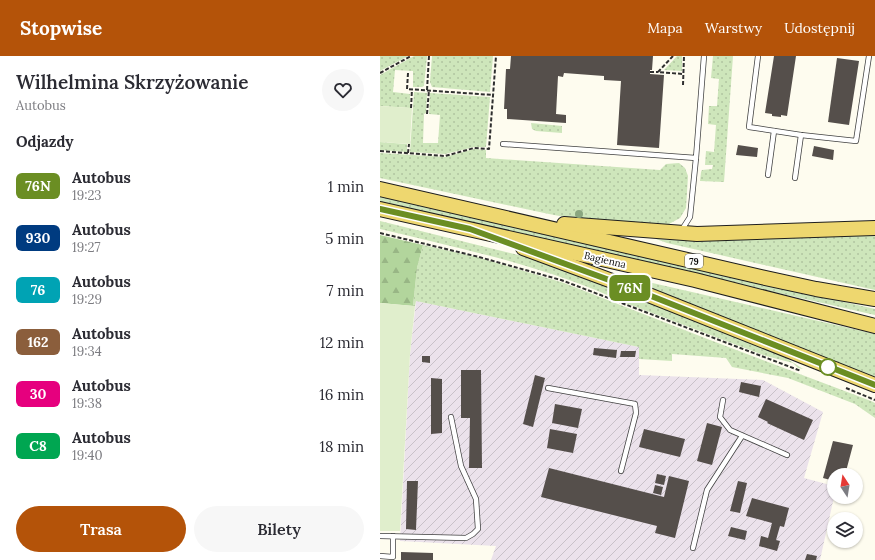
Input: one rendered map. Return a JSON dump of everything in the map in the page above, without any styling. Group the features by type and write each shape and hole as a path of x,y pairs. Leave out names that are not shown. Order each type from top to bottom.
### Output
{"main road":[{"name":"Bagienna","path":"380,190 761,277 816,289 875,299"},
{"name":"Bagienna","path":"380,208 688,279 874,325"},
{"path":"514,220 678,233 732,233 875,228"},
{"path":"470,229 631,288 875,385"}],"lane":[{"path":"678,233 690,217 704,56"},
{"path":"758,56 749,127 856,141 869,56"},
{"path":"768,175 774,131"},
{"path":"795,178 801,135"},
{"path":"503,144 696,158"},
{"path":"548,388 635,404 636,413 621,472"},
{"path":"723,400 720,417 730,430 788,455"},
{"path":"380,536 466,538 478,529 476,499 461,466 451,417"},
{"path":"693,548 707,490 742,436"},
{"path":"380,556 393,557 393,536"}],"path":[{"path":"380,73 411,56"},
{"path":"427,114 429,56"},
{"path":"380,151 445,156 474,148 488,149 496,56"},
{"path":"658,72 673,56"},
{"path":"683,85 684,56"},
{"path":"650,72 683,74"},
{"path":"408,73 407,89 493,95"},
{"path":"411,108 412,89"},
{"path":"408,153 409,144"},
{"path":"380,233 479,257 561,280 801,371"},
{"path":"846,388 875,400"}],"shaded area":[{"path":"416,301 639,347 639,375 763,380 823,412 804,478 827,484 827,504 832,504 831,512 827,512 827,528 820,560 491,560 496,546 400,541 410,354"}],"green space":[{"path":"380,56 408,56 380,71"},
{"path":"414,56 427,56 424,86 413,87 413,71 395,70 393,92 410,94 410,108 380,106 380,75"},
{"path":"432,56 493,56 490,92 432,87 430,82"},
{"path":"677,56 682,56 682,71 664,70"},
{"path":"713,56 733,56 724,182 700,181 702,170 712,169 713,165 705,165 706,151 714,152 716,125 708,124 709,106 717,106 719,79 711,78"},
{"path":"414,92 427,93 426,113 424,114 423,143 438,143 440,115 429,114 430,93 490,97 486,147 474,147 445,154 410,152"},
{"path":"380,106 412,108 410,144 380,142"},
{"path":"531,123 562,126 562,133 536,131 532,129"},
{"path":"380,142 407,144 407,152 380,150"},
{"path":"474,149 486,150 486,158 660,170 666,164 679,163 685,168 688,176 686,208 680,218 657,228 570,218 380,178 380,153 445,157"},
{"path":"380,196 875,309 875,315 380,202"},
{"path":"380,221 539,260 579,274 780,354 803,369 798,368 793,363 766,356 623,302 594,289 534,268 473,251 380,229"},
{"path":"875,234 875,290 667,243 656,239 738,240"},
{"path":"380,235 423,245 417,268 413,306 380,303"},
{"path":"423,245 477,257 564,283 871,401 875,403 875,418 855,404 788,378 732,367 726,358 672,354 672,361 639,359 639,347 416,301 415,306 413,306 417,268"},
{"path":"622,276 875,334 875,378 620,277"},
{"path":"380,303 415,306 410,354 400,531 380,531"}],"building":[{"path":"511,56 653,56 652,70 650,70 650,74 664,75 659,148 617,145 621,81 604,80 604,76 564,73 563,77 558,76 556,114 566,115 566,123 507,119 507,109 504,109 506,69 510,69"},
{"path":"774,56 796,56 787,116 781,115 781,117 772,116 772,114 765,113"},
{"path":"837,58 859,61 849,125 828,122"},
{"path":"738,145 758,148 757,157 736,155"},
{"path":"814,146 834,150 833,160 812,156"},
{"path":"594,348 617,350 616,358 593,355"},
{"path":"621,351 636,351 635,357 620,357"},
{"path":"422,356 430,356 430,363 422,362"},
{"path":"461,370 481,370 482,468 469,468 470,418 461,418"},
{"path":"535,375 545,378 533,427 523,424"},
{"path":"431,378 442,379 442,433 431,434"},
{"path":"741,382 761,386 759,397 739,392"},
{"path":"766,399 813,420 804,440 767,423 768,422 758,417"},
{"path":"555,404 582,409 578,428 552,423"},
{"path":"707,423 722,427 712,465 697,461"},
{"path":"550,429 577,434 573,453 547,448"},
{"path":"644,429 685,439 680,457 639,447"},
{"path":"833,441 853,445 847,468 827,468 827,479 823,478"},
{"path":"549,468 664,497 669,476 689,481 675,538 655,533 657,526 541,497"},
{"path":"657,474 666,476 664,485 655,483"},
{"path":"407,481 418,481 416,530 406,529"},
{"path":"738,481 747,483 740,513 730,511"},
{"path":"655,485 663,487 661,495 653,493"},
{"path":"752,498 789,508 784,527 780,526 776,540 780,541 777,551 759,546 761,536 768,538 772,523 746,516"},
{"path":"731,527 747,531 745,540 728,536"},
{"path":"401,552 433,553 433,560 401,560"},
{"path":"807,554 817,556 816,560 805,560"}],"bus line":[{"name":"76N","path":"380,209 470,229 631,288 875,385"}]}
